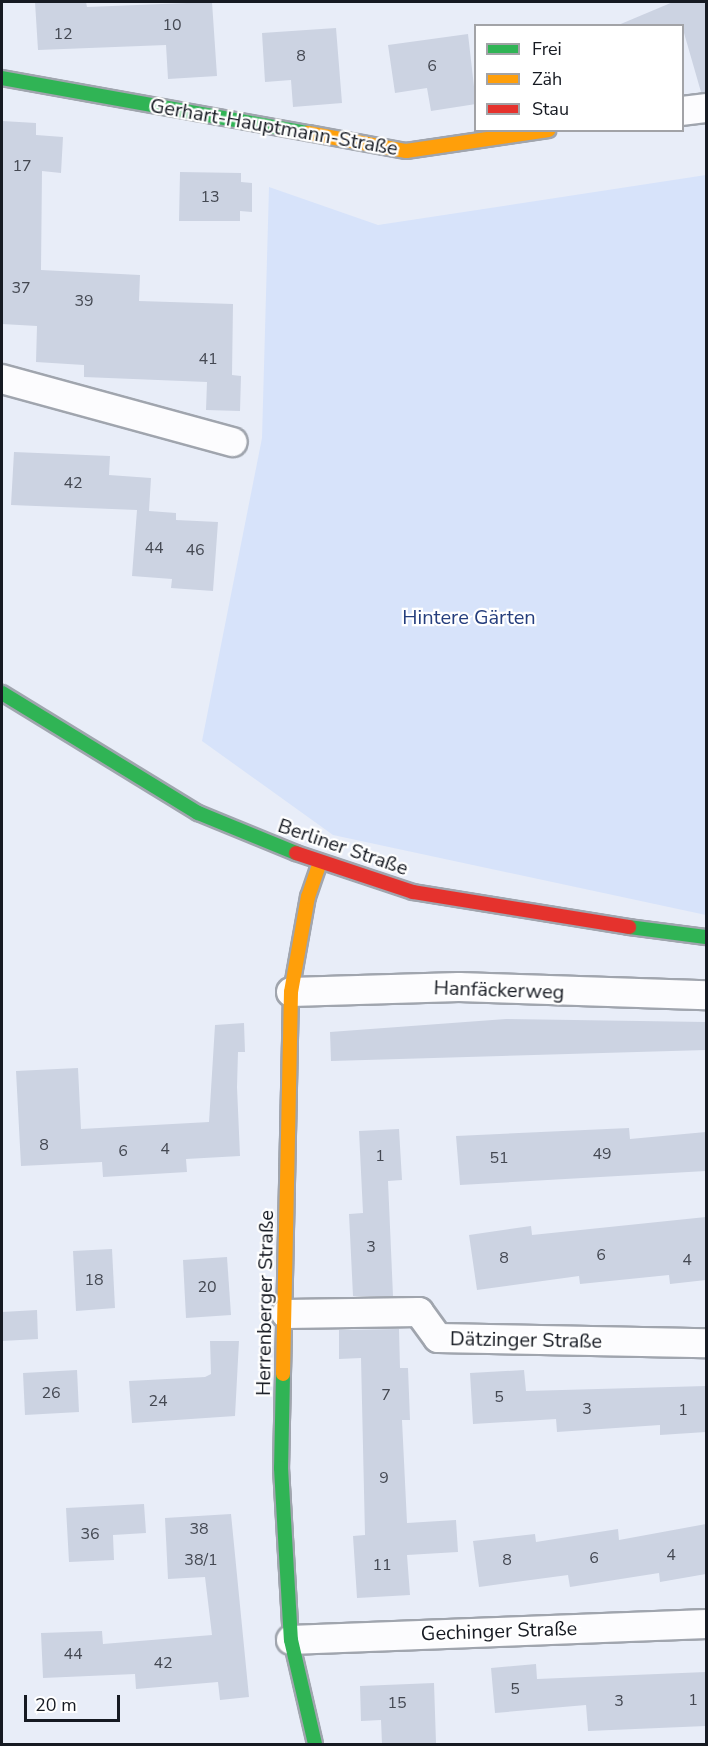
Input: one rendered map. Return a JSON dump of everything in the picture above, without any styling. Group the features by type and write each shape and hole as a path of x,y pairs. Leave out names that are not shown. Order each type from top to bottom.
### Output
{"street":[{"name":"Gerhart-Hauptmann-Straße","path":"2,78 406,151 534,132"},
{"path":"684,111 706,108"},
{"path":"2,379 233,442"},
{"name":"Berliner Straße","path":"2,693 198,813 320,863 447,899 706,937"},
{"name":"Herrenberger Straße","path":"315,1744 291,1640 281,1468 291,992 308,897 320,863"},
{"name":"Hanfäckerweg","path":"291,992 459,987 706,995"},
{"name":"Dätzinger Straße","path":"286,1314 419,1312 438,1338 706,1343"},
{"name":"Gechinger Straße","path":"291,1640 706,1624"}],"green space":[{"name":"Hintere Gärten","path":"706,175 706,915 333,835 202,741 262,438 269,187 378,225"}],"building":[{"path":"35,2 86,2 87,7 212,2 217,76 168,79 166,45 38,50"},
{"path":"673,2 706,2 706,92 701,92 684,33 684,24 621,24"},
{"path":"336,28 342,103 293,107 291,80 265,82 262,33"},
{"path":"468,34 474,104 431,111 427,88 395,93 388,45"},
{"path":"2,121 36,123 36,135 63,137 61,173 42,171 41,270 140,275 139,301 233,304 232,375 241,376 240,411 206,410 207,382 84,377 84,365 36,362 37,326 2,324"},
{"path":"180,172 241,173 241,182 252,183 252,212 240,211 240,221 179,221"},
{"path":"14,452 110,456 109,475 151,478 149,511 176,513 176,520 218,522 213,591 171,588 172,579 132,576 137,510 11,505"},
{"path":"506,1019 706,1022 706,1050 331,1061 330,1032"},
{"path":"244,1023 245,1052 238,1052 240,1156 186,1159 187,1172 103,1177 102,1162 21,1166 16,1071 78,1068 81,1129 209,1122 215,1025"},
{"path":"629,1128 630,1139 706,1132 706,1171 460,1185 456,1136"},
{"path":"399,1129 402,1180 388,1181 393,1296 353,1296 349,1214 363,1213 359,1131"},
{"path":"706,1217 706,1280 670,1284 669,1275 580,1284 579,1276 477,1290 469,1235 531,1226 532,1235"},
{"path":"112,1249 115,1308 76,1311 73,1251"},
{"path":"227,1257 231,1315 186,1318 183,1260"},
{"path":"37,1310 38,1339 2,1341 2,1312"},
{"path":"399,1329 400,1368 408,1368 410,1420 402,1420 407,1523 456,1520 458,1552 407,1555 410,1595 357,1598 353,1536 365,1535 361,1358 339,1359 339,1330"},
{"path":"210,1341 239,1341 235,1416 132,1423 129,1381 205,1377 211,1374"},
{"path":"77,1370 79,1412 25,1415 23,1373"},
{"path":"524,1370 526,1391 706,1386 706,1432 660,1435 660,1425 557,1432 556,1419 473,1424 470,1373"},
{"path":"144,1504 146,1533 113,1535 114,1560 69,1562 66,1508"},
{"path":"231,1514 249,1697 220,1700 218,1682 136,1689 135,1674 43,1678 41,1633 102,1631 103,1644 212,1635 205,1577 168,1579 165,1518"},
{"path":"706,1524 706,1574 660,1582 659,1573 570,1587 568,1575 479,1587 473,1541 535,1534 536,1542 618,1529 619,1540"},
{"path":"536,1664 537,1679 706,1672 706,1726 588,1731 586,1705 495,1713 491,1668"},
{"path":"434,1683 436,1743 382,1744 381,1720 361,1721 360,1686"}],"traffic: fast":[{"path":"2,78 308,133"},
{"path":"2,693 198,813 296,853"},
{"path":"629,927 706,937"},
{"path":"283,1374 281,1468 291,1640 315,1744"}],"traffic: slow":[{"path":"308,133 406,151 534,132"},
{"path":"283,1374 291,992 308,897 320,863"}],"traffic: jam":[{"path":"296,853 413,892 629,927"}]}
